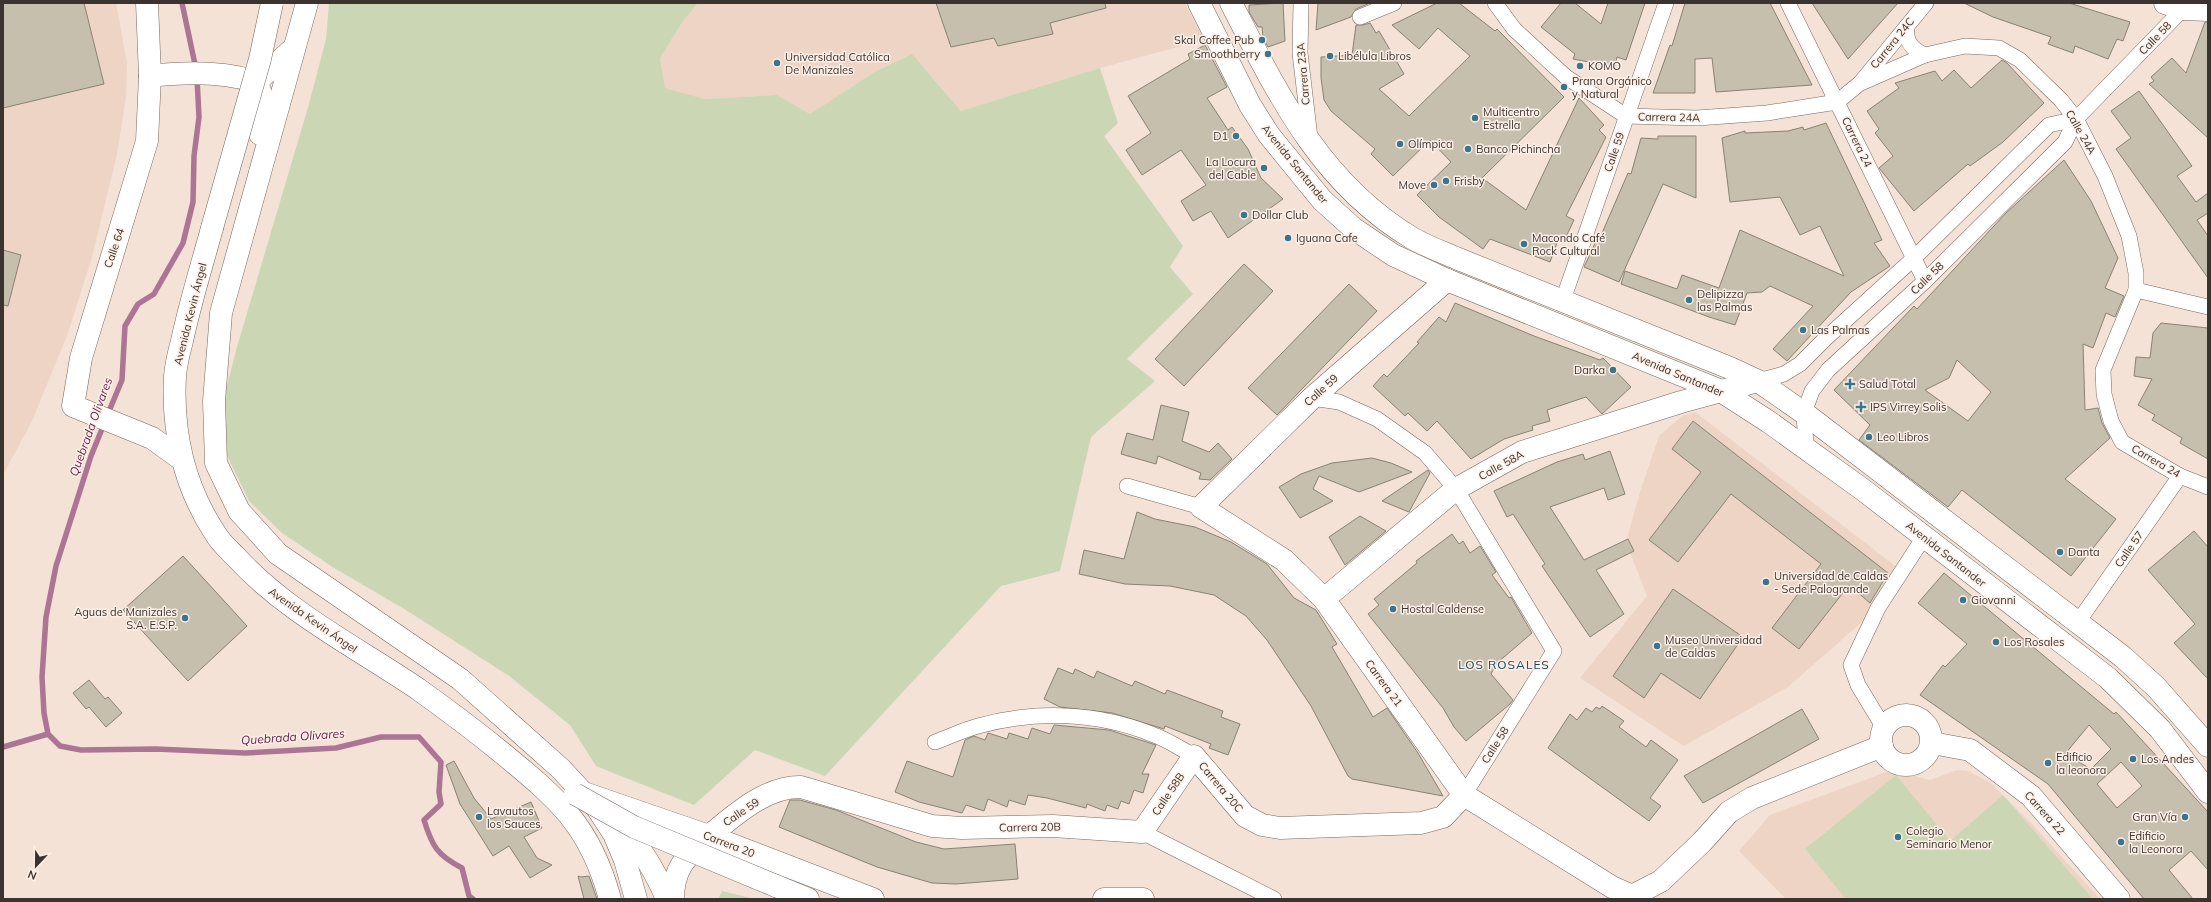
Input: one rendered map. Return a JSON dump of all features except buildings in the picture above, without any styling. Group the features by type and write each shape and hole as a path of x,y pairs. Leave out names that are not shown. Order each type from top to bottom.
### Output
{"main road":[{"name":"Calle 64","path":"147,3 150,76 147,141 128,206 107,266 75,385 73,406 147,436 182,460"},
{"name":"Avenida Kevin Ángel","path":"272,3 260,59 186,323 175,373 175,412 182,460 195,497 216,535 246,569 278,597 417,689 461,721 553,796 574,819 590,844 602,870 610,899"},
{"path":"307,3 221,314 214,401 216,463 239,511 278,554 360,612 460,679 544,753 603,817 618,842 636,899"},
{"name":"Avenida Santander","path":"1199,3 1250,105 1261,123 1322,200 1353,228 1393,255 1447,280 1721,391 1806,447 2108,678 2160,730 2208,792"},
{"path":"1231,3 1278,93 1311,145 1350,189 1373,210 1412,238 1456,258 1730,368 1758,381 1804,413 2123,657 2156,687 2180,712 2208,746"},
{"path":"2174,6 2208,10"},
{"path":"256,82 294,47"},
{"path":"150,76 174,73 231,75 256,82 263,97 264,106 250,208"},
{"name":"Calle 59","path":"1201,507 1312,398 1447,280"},
{"name":"Calle 58A","path":"1324,599 1456,489 1522,452 1758,381"},
{"path":"147,436 175,412"},
{"name":"Carrera 21","path":"1201,507 1284,560 1324,599 1464,795 1612,887 1632,896 1661,881 1702,842 1729,812 1752,798 1883,737"},
{"path":"317,624 469,707 563,786 582,795 634,827 808,899"},
{"path":"1896,716 1914,716 1928,726 1932,743 1929,752 1924,758 1908,765 1891,760 1885,754 1883,737 1889,721 1896,716"},
{"name":"Carrera 22","path":"1932,743 1970,750 2031,796 2119,899"},
{"name":"Carrera 20C","path":"1194,756 1245,816 1262,825 1280,828 1421,823"},
{"name":"Calle 58B","path":"1142,832 1194,756"},
{"name":"Carrera 20B","path":"775,791 786,786 801,787 932,826 962,828 1053,826 1142,832"},
{"name":"Calle 59","path":"672,899 673,886 677,871 685,858 709,836 752,804 775,791"},
{"path":"582,795 610,815 635,841 649,862 667,899"},
{"name":"Carrera 20","path":"582,795 709,836 873,899"},
{"name":"Calle 58","path":"1421,823 1443,817 1464,795"},
{"path":"1104,899 1143,899"}],"street":[{"name":"Carrera 23A","path":"1301,3 1300,53 1311,145"},
{"path":"1360,17 1394,3"},
{"name":"Carrera 24A","path":"1495,3 1514,29 1566,77 1626,116 1697,118 1744,114 1837,102"},
{"name":"Calle 59","path":"1563,300 1666,3"},
{"name":"Carrera 24","path":"1788,3 1924,281"},
{"name":"Carrera 24C","path":"1859,84 1926,3"},
{"name":"Calle 58","path":"1806,447 1804,413 1812,391 1828,370 1924,281 2065,142 2076,119 2174,6"},
{"path":"1906,26 1906,36 1909,45 1916,51 1925,55"},
{"name":"Calle 24A","path":"1837,102 1859,84 1925,55 1965,46 1999,48 2020,60 2061,100 2076,119 2105,176 2130,236 2136,273 2136,290"},
{"name":"Calle 58","path":"1758,381 1784,374 1800,364 1825,339 1914,259 2049,125 2076,119"},
{"path":"2136,290 2208,307"},
{"name":"Carrera 24","path":"2136,290 2103,370 2104,394 2111,421 2122,442 2180,476 2208,487"},
{"path":"1312,398 1339,402 1377,419 1425,453 1456,489"},
{"name":"Calle 57","path":"2078,622 2180,476"},
{"name":"Carrera 21","path":"1127,486 1201,507"},
{"name":"Calle 58","path":"1456,489 1554,651 1464,795"},
{"path":"1883,737 1858,685 1851,664 1878,608 1924,538"},
{"name":"Carrera 20C","path":"935,742 977,726 1021,717 1066,715 1111,721 1140,730 1154,735 1194,756"},
{"name":"Carrera 20B","path":"1142,832 1274,899"}],"shaded area":[{"path":"3,3 116,3 127,63 126,97 117,154 92,257 68,333 32,421 3,475"},
{"name":"Universidad Católica De Manizales","path":"698,3 1185,3 1204,40 1100,68 961,111 912,54 876,71 810,114 777,95 705,99 665,88 660,58 683,21"},
{"name":"Universidad de Caldas - Sede Palogrande","path":"1695,412 1898,568 1871,614 1788,687 1684,746 1580,678 1647,596 1626,542 1640,492 1659,436 1682,416"},
{"name":"Colegio Seminario Menor","path":"1900,767 1918,777 1930,780 1957,770 1968,771 1991,783 2031,823 2100,899 1786,899 1739,851 1770,815"}],"green space":[{"path":"329,3 698,3 683,21 660,58 665,88 705,99 777,95 810,114 876,71 912,54 961,111 1100,68 1118,123 1104,136 1183,246 1170,267 1193,294 1127,359 1155,381 1091,437 1060,571 1001,586 825,776 755,750 694,805 596,766 570,725 509,676 406,610 334,568 282,533 249,501 226,453 224,397 237,347 309,104 326,39"},
{"name":"Colegio Seminario Menor","path":"1896,775 1950,841 2003,795 2092,898 1846,899 1805,849"},
{"path":"722,891 755,899 718,899"}],"waterway":[{"name":"Quebrada Olivares","path":"182,3 196,69"},
{"name":"Quebrada Olivares","path":"107,416 122,380 125,326 138,304 154,294 183,243 193,202 194,156 199,117 197,78"},
{"name":"Quebrada Olivares","path":"104,424 91,456 56,566 46,617 42,677 44,713 48,734 60,746 81,750 156,749 245,753 336,748 381,737 419,737 441,762 439,792 441,804 424,820 430,837 437,849 447,859 462,868 469,896 473,899"},
{"name":"Quebrada Olivares","path":"3,747 48,734"}],"place":[{"name":"Skal Coffee Pub","path":"1262,40"},
{"name":"Smoothberry","path":"1268,54"},
{"name":"Libélula Libros","path":"1330,56"},
{"name":"Universidad Católica De Manizales","path":"777,63"},
{"name":"KOMO","path":"1580,66"},
{"name":"Prana Orgánico y Natural","path":"1564,87"},
{"name":"Multicentro Estrella","path":"1475,118"},
{"name":"D1","path":"1236,136"},
{"name":"Olímpica","path":"1400,144"},
{"name":"Banco Pichincha","path":"1468,149"},
{"name":"La Locura del Cable","path":"1264,168"},
{"name":"Frisby","path":"1446,181"},
{"name":"Move","path":"1434,185"},
{"name":"Dollar Club","path":"1244,215"},
{"name":"Iguana Cafe","path":"1288,238"},
{"name":"Macondo Café Rock Cultural","path":"1524,244"},
{"name":"Delipizza las Palmas","path":"1689,300"},
{"name":"Las Palmas","path":"1803,330"},
{"name":"Darka","path":"1613,370"},
{"name":"Salud Total","path":"1850,384"},
{"name":"IPS Virrey Solis","path":"1861,407"},
{"name":"Leo Libros","path":"1869,437"},
{"name":"Danta","path":"2060,552"},
{"name":"Universidad de Caldas - Sede Palogrande","path":"1766,582"},
{"name":"Giovanni","path":"1963,600"},
{"name":"Hostal Caldense","path":"1393,609"},
{"name":"Aguas de Manizales S.A. E.S.P.","path":"185,618"},
{"name":"Los Rosales","path":"1996,642"},
{"name":"Museo Universidad de Caldas","path":"1657,646"},
{"name":"Los Andes","path":"2133,759"},
{"name":"Edificio la leonora","path":"2048,763"},
{"name":"Lavautos los Sauces","path":"479,817"},
{"name":"Gran Vía","path":"2185,817"},
{"name":"Colegio Seminario Menor","path":"1898,837"},
{"name":"Edificio la Leonora","path":"2121,842"}],"district":[{"name":"LOS ROSALES","path":"1504,665"}]}
